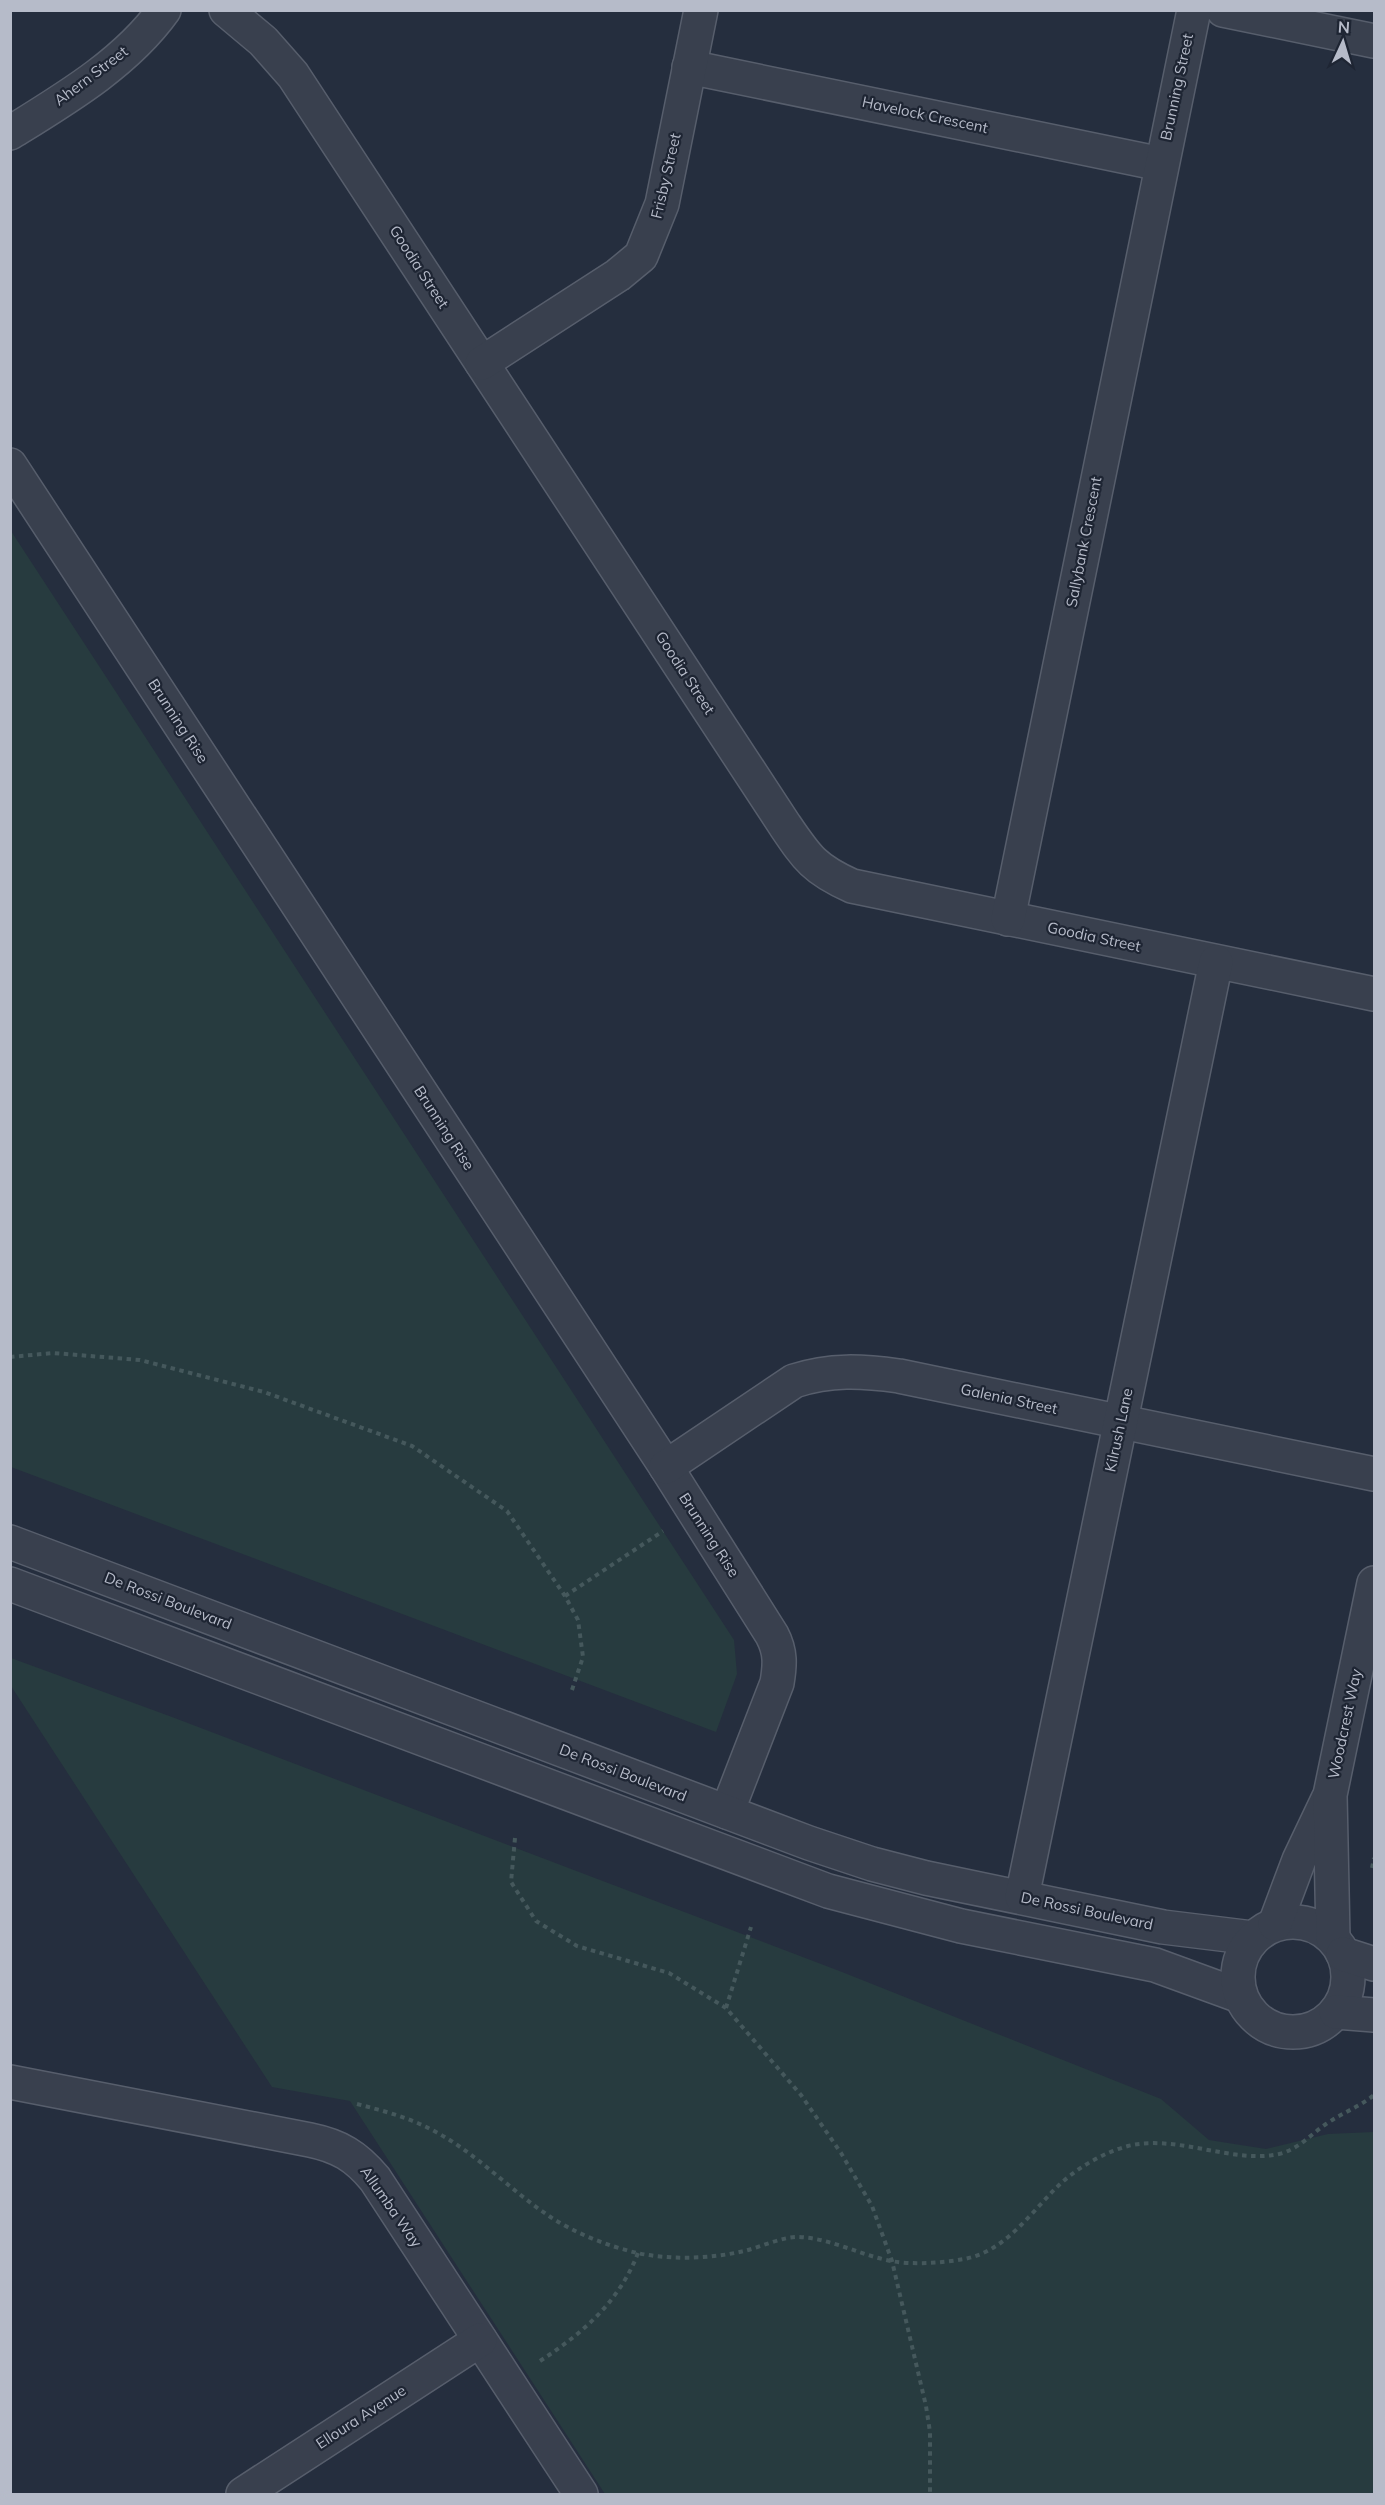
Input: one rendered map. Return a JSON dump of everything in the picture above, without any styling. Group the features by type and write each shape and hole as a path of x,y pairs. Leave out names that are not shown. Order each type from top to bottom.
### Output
{"street":[{"name":"Ahern Street","path":"10,133 59,102 123,54 164,10"},
{"name":"Goodia Street","path":"226,10 263,41 293,75 804,854 824,874 852,886 1374,994"},
{"name":"Frisby Street","path":"482,363 618,275 641,256 662,204 701,10"},
{"name":"Brunning Street","path":"1161,164 1194,10"},
{"path":"1223,10 1374,41"},
{"name":"Havelock Crescent","path":"689,67 1161,164"},
{"name":"Sallybank Crescent","path":"1008,919 1161,164"},
{"name":"Brunning Rise","path":"10,465 666,1467 772,1635 778,1648 781,1664 777,1683 728,1812"},
{"name":"Kilrush Lane","path":"1022,1898 1216,962"},
{"name":"Galenia Street","path":"666,1467 794,1381 843,1370 899,1376 1374,1474"},
{"name":"De Rossi Boulevard","path":"10,1542 872,1864 1162,1927 1264,1931"},
{"name":"Woodcrest Way","path":"1264,1931 1330,1795 1374,1583"},
{"path":"10,1584 828,1892 961,1926 1155,1965 1240,1996"},
{"name":"Woodcrest Way","path":"1330,1795 1338,1946"},
{"path":"1338,1946 1348,1984 1344,1999 1336,2012 1323,2023 1308,2030 1292,2033 1275,2030 1260,2022 1248,2010 1240,1996 1237,1981 1238,1965 1244,1950 1264,1931 1306,1923 1338,1946 1374,1964"},
{"path":"1336,2012 1374,2015"},
{"name":"Allumba Way","path":"10,2082 310,2139 348,2152 375,2179 581,2494"},
{"name":"Elloura Avenue","path":"243,2494 480,2340"}],"path":[{"path":"10,1357 53,1353 140,1360 264,1392 412,1446 507,1511 565,1596 578,1620 583,1657 572,1690"},
{"path":"565,1596 694,1511"},
{"path":"515,1838 511,1882 536,1921 577,1946 669,1973 726,2008 801,2095 841,2153 872,2206 892,2261 926,2406 930,2432 930,2494"},
{"path":"726,2008 751,1927"},
{"path":"357,2104 417,2122 438,2133 550,2217 609,2244 638,2253 667,2257 700,2257 742,2252 796,2237 848,2247 892,2261 962,2259 981,2255 1006,2238 1076,2170 1128,2146 1153,2144 1262,2156 1281,2154 1300,2145 1327,2123 1359,2108 1374,2095"},
{"path":"508,2383 571,2341 597,2318 629,2275 638,2253"}],"green space":[{"path":"11,531 734,1640 737,1674 716,1732 11,1467"},
{"path":"11,1658 842,1972 1161,2099 1209,2140 1266,2149 1328,2134 1374,2132 1374,2494 605,2494 350,2101 272,2087 11,1686"}]}
